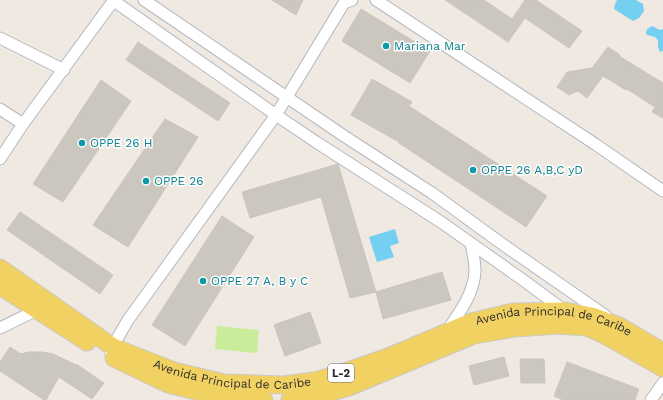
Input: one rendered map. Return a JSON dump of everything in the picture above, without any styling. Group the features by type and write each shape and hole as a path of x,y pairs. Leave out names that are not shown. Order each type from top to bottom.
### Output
{"main road":[{"name":"Avenida Principal de Caribe","path":"0,268 110,351 174,371 224,383 284,385 315,381 388,357 471,322 512,312 565,311 592,316 621,327 663,352"},
{"name":"Avenida Principal de Caribe","path":"0,286 37,310 168,384 224,398 264,400"},
{"name":"Avenida Principal de Caribe","path":"290,400 318,396 349,387 474,335 515,328 557,325 587,326 663,368"}],"street":[{"path":"0,159 23,124 114,0 276,115 441,222 587,326"},
{"path":"144,0 344,136 432,193 621,327"},
{"path":"110,351 128,320 276,115 344,3 352,0"},
{"path":"376,0 663,191"},
{"path":"0,38 64,70"},
{"path":"0,108 23,124"},
{"path":"446,333 463,307 470,294 473,284 475,272 471,243"},
{"path":"0,328 37,310"},
{"path":"651,400 663,383"}],"green space":[{"path":"217,326 259,330 257,353 215,349"}],"water":[{"path":"617,0 636,0 643,4 644,11 639,18 633,21 614,9"},
{"path":"652,26 660,30 663,29 663,51 660,52 658,40 655,37 647,35 646,33 647,29"},
{"path":"395,229 399,243 390,246 394,257 377,262 369,237"}],"building":[{"path":"272,0 303,0 296,15"},
{"path":"445,0 484,0 512,19 525,0 536,0 582,31 569,48 525,18 508,42"},
{"name":"Mariana Mar","path":"361,9 430,51 410,83 342,41"},
{"path":"138,42 230,103 218,121 126,60"},
{"path":"608,47 620,55 619,56 663,83 663,118 652,112 655,107 603,76 587,98 578,91 569,95 557,87 567,72 592,68"},
{"name":"OPPE 26 A,B,C yD","path":"372,79 412,102 409,106 547,196 526,227 399,142 351,115"},
{"name":"OPPE 26 H","path":"101,80 131,101 63,202 33,184"},
{"name":"OPPE 26","path":"165,119 198,137 128,247 93,225"},
{"path":"338,164 376,292 350,298 321,197 250,218 242,192"},
{"path":"20,212 113,275 100,294 7,230"},
{"name":"OPPE 27 A, B y C","path":"222,216 254,237 185,346 152,325"},
{"path":"442,272 451,300 383,319 376,292"},
{"path":"310,312 321,343 285,356 274,325"},
{"path":"10,347 21,354 28,352 42,352 53,354 76,364 104,383 92,399 59,377 46,400 44,400 0,371 0,362"},
{"path":"504,357 509,376 474,385 469,366"},
{"path":"520,359 544,359 545,383 521,383"},
{"path":"567,362 639,389 635,400 563,400 554,396"}],"place":[{"name":"Mariana Mar","path":"386,46"},
{"name":"OPPE 26 H","path":"82,143"},
{"name":"OPPE 26 A,B,C yD","path":"473,170"},
{"name":"OPPE 26","path":"146,181"},
{"name":"OPPE 27 A, B y C","path":"203,281"}]}
